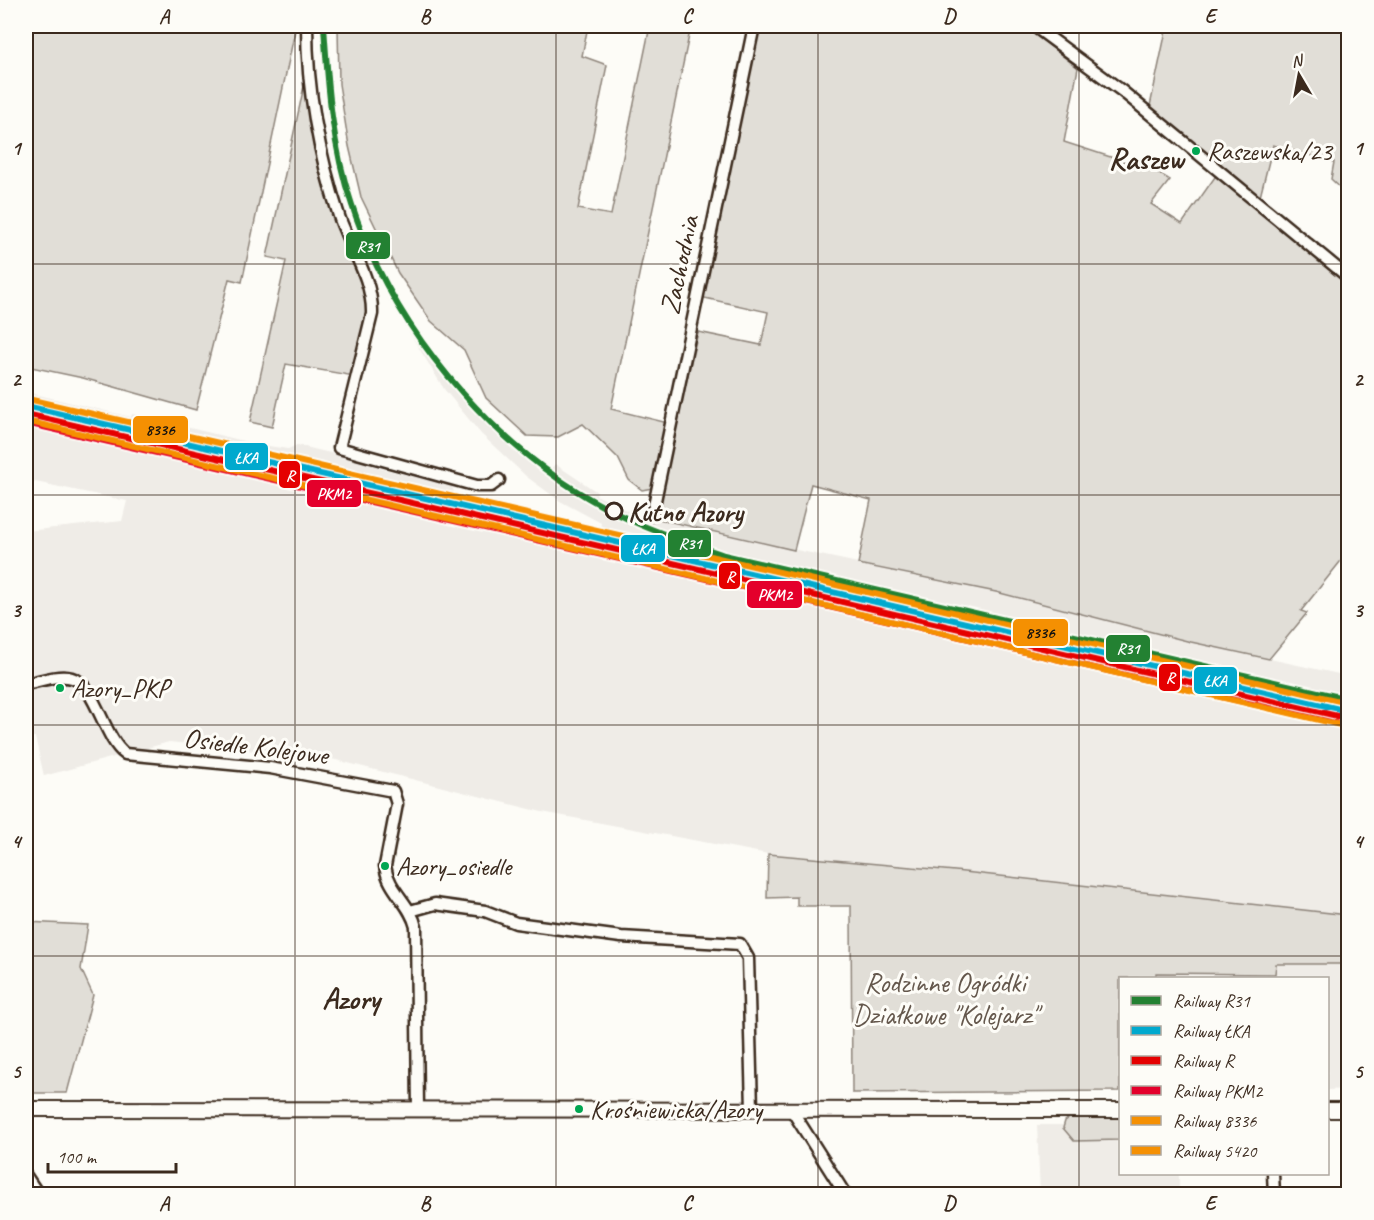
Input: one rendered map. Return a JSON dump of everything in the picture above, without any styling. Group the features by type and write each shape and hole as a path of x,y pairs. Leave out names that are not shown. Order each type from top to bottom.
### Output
{"main road":[{"path":"26,1109 1119,1110"},
{"path":"1329,1110 1348,1110"}],"street":[{"path":"307,26 307,56 312,108 321,152 341,220 371,298 372,314 339,448 477,486 491,486 498,480"},
{"name":"Zachodnia","path":"651,515 753,26"},
{"path":"1034,26 1122,91 1348,277"},
{"name":"Osiedle Kolejowe","path":"26,684 66,677 82,684 115,745 125,754 270,768 393,791 398,801 385,866 386,876 410,911 416,927 418,942 418,1110"},
{"path":"410,911 435,904 485,911 516,923 621,938 740,944 748,958 752,1109"},
{"path":"792,1110 845,1194"},
{"path":"1273,1175 1274,1194"},
{"path":"26,1176 38,1194"}],"shaded area":[{"path":"321,26 328,26 336,127 355,201 365,229 402,308 467,394 509,435 551,469 555,464 597,492 596,495 651,523 654,518 996,592 1176,636 1191,642 1348,676 1348,915 955,871 768,854 542,812 332,759 169,742 44,776 35,737 26,738 26,531 122,521 127,501 26,480 26,392 131,417 132,414 256,444 288,449 297,445 376,464 379,468 452,486 454,492 600,527 601,523 560,501 527,477 481,434 444,389 389,299 368,258 348,204 333,153 326,112"},
{"path":"1276,964 1348,964 1348,1089 1329,1090 1329,977 1156,977 1156,973 1275,974"},
{"path":"1037,1125 1119,1125 1119,1175 1179,1175 1179,1194 1040,1194"}],"green space":[{"path":"26,26 296,26 242,282 229,279 196,410 83,378 26,366"},
{"path":"338,26 588,26 582,56 607,65 578,209 611,215 650,26 691,26 611,409 668,423 658,474 652,488 642,490 629,480 618,458 583,424 558,437 527,436 486,398 464,350 431,321 398,273 361,197 349,146 339,84"},
{"path":"757,26 1024,26 1078,68 1064,142 1157,172 1170,180 1151,204 1182,224 1217,174 1260,206 1348,285 1348,552 1301,611 1307,613 1269,659 1191,642 996,592 858,564 871,500 811,484 794,550 654,518 698,332 761,345 768,312 700,297"},
{"path":"1167,26 1348,26 1348,195 1331,179 1334,162 1273,145 1260,197 1150,106"},
{"path":"304,86 313,138 340,237 368,295 369,312 354,376 286,364 272,427 250,422 286,261 267,257"},
{"name":"Rodzinne Ogródki Działkowe \"Kolejarz\"","path":"768,854 955,871 1348,915 1348,964 1276,964 1275,974 1156,973 1156,977 1119,977 1119,1091 852,1093 851,906 797,906 797,897 767,898"},
{"path":"26,922 88,925 81,969 93,995 67,1093 26,1093"},
{"path":"1071,1117 1119,1117 1119,1140 1074,1141 1063,1128 1065,1121"}],"rail line":[{"name":"R31","path":"324,26 335,139 352,205 372,255 397,304 428,350 463,394 502,434 545,469 591,499 639,524 724,555 1348,699"},
{"name":"8336","path":"28,399 1348,703"},
{"name":"ŁKA","path":"26,406 1348,711"},
{"name":"R","path":"26,414 1346,718"},
{"name":"5420","path":"26,421 1345,726"},
{"name":"PKM2","path":"26,423 1348,726"}],"place":[{"name":"Raszewska/23","path":"1196,151"},
{"name":"Kutno Azory","path":"614,511"},
{"name":"Azory_PKP","path":"60,688"},
{"name":"Azory_osiedle","path":"385,866"},
{"name":"Krośniewicka/Azory","path":"579,1109"}],"district":[{"name":"Raszew","path":"1146,159"},
{"name":"Azory","path":"351,999"}]}
